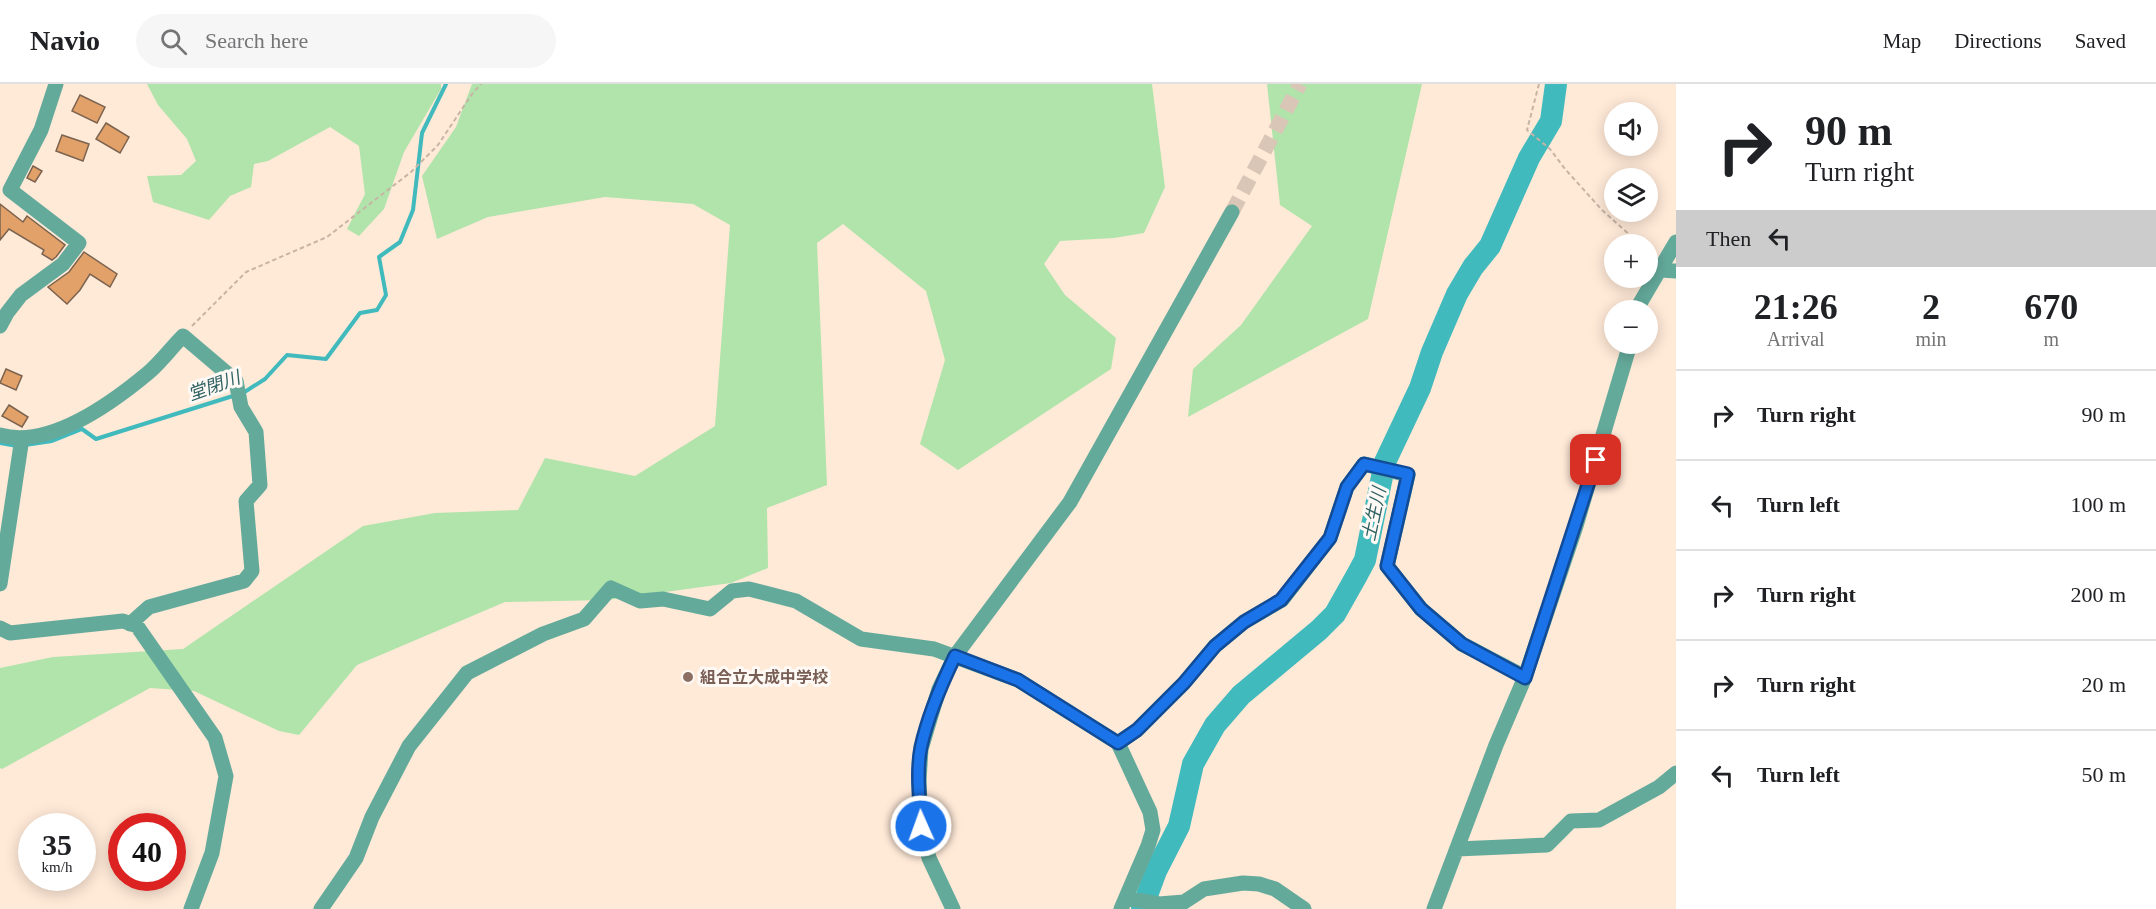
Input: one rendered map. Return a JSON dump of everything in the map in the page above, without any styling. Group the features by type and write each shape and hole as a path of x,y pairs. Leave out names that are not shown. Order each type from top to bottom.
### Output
{"street":[{"path":"0,326 21,295 63,264 79,243 5,193 41,130 56,84"},
{"path":"953,909 929,858 921,826 919,782 921,749 928,719 939,689 955,656 1070,502 1232,212"},
{"path":"1644,300 1668,270 1676,242"},
{"path":"0,435 22,438 38,436 62,429 88,416 149,372 183,336 236,381 241,407 256,432 260,485 246,501 252,571 244,581 149,607 130,624"},
{"path":"1434,909 1496,745 1525,678 1576,526 1627,354"},
{"path":"0,584 22,438"},
{"path":"1118,743 1137,730 1184,683 1215,646 1244,622 1281,600 1330,538 1347,487 1364,464 1408,474 1387,566 1421,609 1462,644 1525,678"},
{"path":"321,909 357,858 372,817 409,746 467,673 543,634 584,619 612,588 640,601 663,599 710,609 732,591 748,589 796,601 861,639 934,649 1018,680 1118,743 1150,812 1153,830 1124,903 1184,902 1204,889 1243,883 1259,884 1275,889 1304,909"},
{"path":"0,628 10,633 123,621 137,626 215,738 226,776 212,853 191,909"},
{"path":"1457,849 1547,844 1571,821 1599,820 1659,787 1676,773"}],"path":[{"path":"183,336 246,272 327,237 411,172 438,145 481,84"},
{"path":"1539,84 1527,130 1550,149 1602,210 1630,234"}],"green space":[{"path":"147,84 441,84 441,89 404,152 384,209 359,236 347,229 365,194 359,146 330,127 268,161 254,164 251,187 230,196 209,220 153,202 147,176 181,175 196,161 187,139 158,105"},
{"path":"472,84 1152,84 1165,187 1144,233 1114,238 1060,241 1044,264 1065,295 1116,338 1111,369 958,470 920,444 945,360 926,291 843,224 817,243 827,485 767,508 768,568 731,583 607,600 505,602 357,665 299,735 279,731 194,691 150,688 2,769 0,768 0,668 53,657 183,649 363,526 435,513 518,510 545,458 635,476 715,426 730,225 693,204 605,197 488,217 437,239 422,176 456,127"},
{"path":"1267,84 1422,84 1368,319 1188,417 1193,369 1241,325 1312,226 1280,205"}],"building":[{"path":"80,95 105,107 97,123 72,111"},
{"path":"106,123 129,137 120,153 96,139"},
{"path":"62,135 89,144 83,161 56,151"},
{"path":"33,166 42,171 35,182 27,178"},
{"path":"0,204 23,222 27,216 65,245 56,257 52,260 42,254 44,250 9,229 0,240"},
{"path":"84,252 117,274 110,287 90,274 67,304 48,287 69,272"},
{"path":"6,369 22,376 16,390 0,383"},
{"path":"9,405 28,417 22,427 2,416"}],"waterway":[{"name":"堂閉川","path":"243,393 265,379 287,355 326,359 360,313 377,310 386,295 379,257 400,242 413,210 422,133 446,84"},
{"name":"土生川","path":"1142,909 1156,871 1179,826 1193,764 1215,725 1241,695 1335,614 1365,560 1385,462 1420,388 1432,352 1457,294 1473,267 1490,246 1529,158 1551,121 1556,84"},
{"name":"堂閉川","path":"25,445 52,441 82,429 96,439 236,395"},
{"name":"堂閉川","path":"0,443 17,446"}],"tunnel":[{"path":"1232,212 1300,84"}],"place":[{"name":"組合立大成中学校","path":"688,677"}],"route":[{"path":"921,826 919,782 921,749 928,719 955,656 1018,680 1118,743 1137,730 1184,683 1215,646 1244,622 1281,600 1330,538 1347,487 1364,464 1408,474 1387,566 1421,609 1462,644 1525,678 1596,460"}]}
